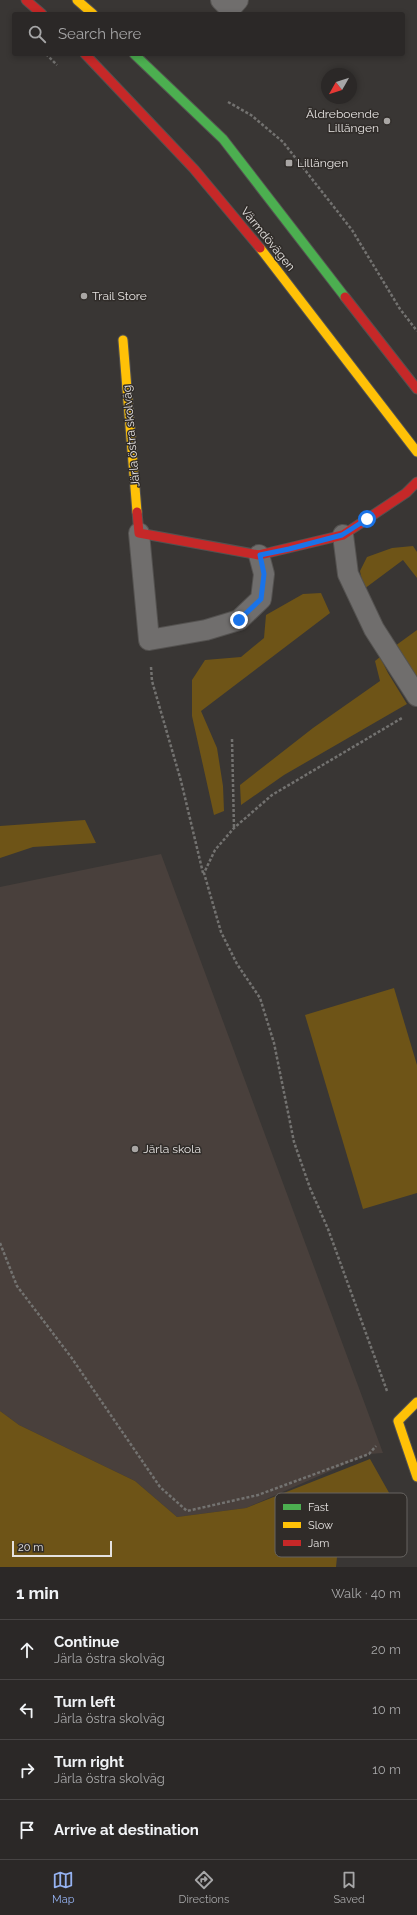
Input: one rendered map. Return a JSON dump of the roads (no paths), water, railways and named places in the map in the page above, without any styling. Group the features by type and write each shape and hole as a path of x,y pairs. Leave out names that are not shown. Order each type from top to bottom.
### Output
{"main road":[{"path":"26,0 40,12"},
{"path":"77,0 90,12"},
{"name":"Värmdövägen","path":"87,56 194,169 254,240 417,452"},
{"path":"136,56 223,139 417,389"},
{"name":"Järla östra skolväg","path":"123,340 138,533"},
{"path":"138,533 260,555 342,535 406,492 417,482"},
{"path":"417,1402 398,1421 417,1477"}],"lane":[{"path":"220,0 230,9 238,0"},
{"name":"Järla östra skolväg","path":"138,533 149,640 206,630 239,620 261,599 264,574 260,555"},
{"path":"342,535 348,574 374,629 417,696"}],"place":[{"name":"Äldreboende Lillängen","path":"387,121"},
{"name":"Lillängen","path":"289,163"},
{"name":"Trail Store","path":"84,296"},
{"name":"Järla skola","path":"135,1149"}]}
